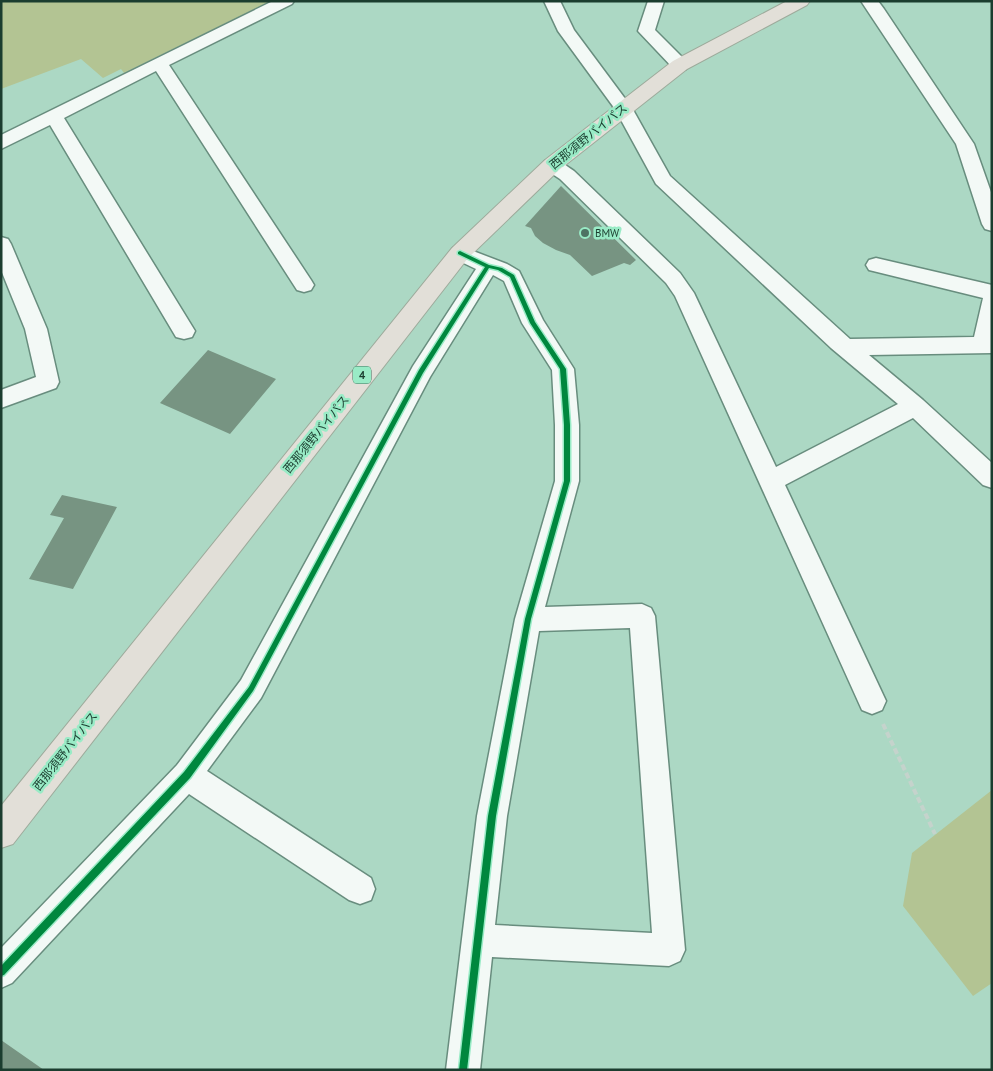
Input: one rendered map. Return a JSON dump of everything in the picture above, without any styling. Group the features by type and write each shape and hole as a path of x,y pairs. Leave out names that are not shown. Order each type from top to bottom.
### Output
{"highway":[{"name":"西那須野バイパス","path":"1,832 460,253 552,165 680,65 801,1"}],"street":[{"path":"1,143 286,1"},
{"path":"552,1 566,31 623,108 663,180 845,347 987,465"},
{"path":"656,1 646,31 680,65"},
{"path":"868,1 878,12 965,144 992,224"},
{"path":"159,63 304,285"},
{"path":"54,117 184,331"},
{"path":"552,165 567,175 645,250 673,278 684,293 872,701"},
{"path":"1,244 36,329 48,382 1,400"},
{"path":"460,253 488,266 500,269 512,276 533,322 563,369 567,425 567,481 528,619 492,816 463,1070"},
{"path":"876,265 992,293"},
{"path":"1,972 187,775 251,689 421,372 488,266"},
{"path":"845,347 987,345 992,301"},
{"path":"771,481 915,406"},
{"path":"478,940 669,950 642,616 528,619"},
{"path":"187,775 360,889"}],"path":[{"path":"872,701 935,834"}],"green space":[{"path":"1,1 271,1 124,73 121,69 103,78 81,59 1,89"},
{"path":"992,790 992,983 973,996 903,906 912,853"}],"building":[{"path":"561,186 636,260 630,265 624,263 592,276 570,255 543,243 535,236 531,228 525,226"},
{"path":"208,350 276,379 230,434 160,403"},
{"path":"62,495 117,507 73,589 29,579 64,518 50,515"},
{"path":"1,1040 44,1070 1,1070"}],"cycle path":[{"path":"460,253 488,266 500,269 512,276 533,323 563,369 567,425 567,481 528,619 492,816 463,1070"},
{"path":"1,972 187,775 251,689 421,372 488,266"}],"place":[{"name":"BMW","path":"585,233"}]}
